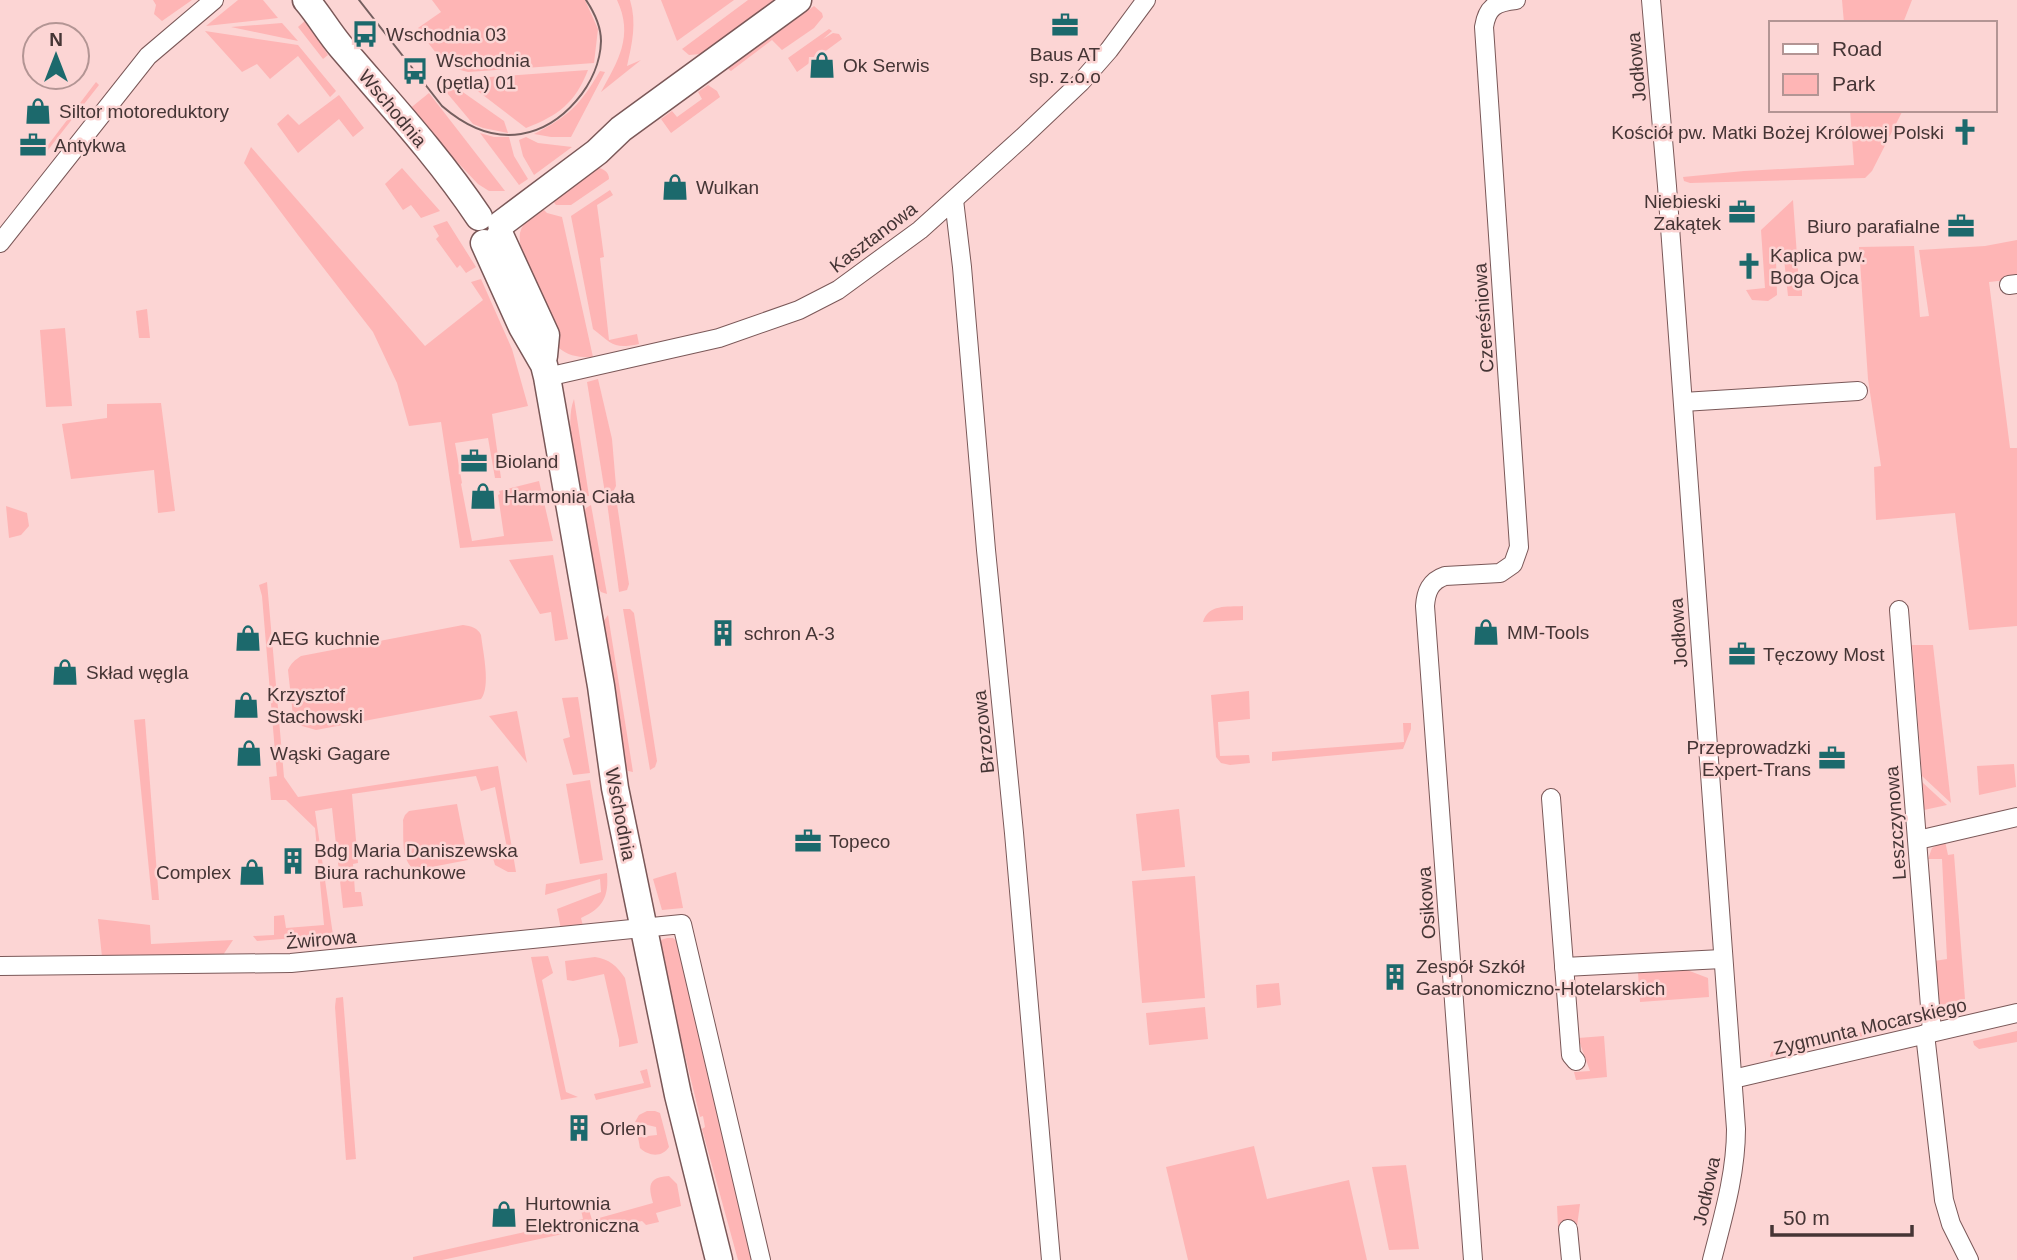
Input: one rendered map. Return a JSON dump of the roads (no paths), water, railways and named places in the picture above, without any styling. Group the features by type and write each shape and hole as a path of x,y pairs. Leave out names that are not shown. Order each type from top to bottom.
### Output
{"street":[{"path":"0,243 148,56 214,0"},
{"name":"Wschodnia","path":"306,0 340,46 371,80 490,227 546,335 545,371 601,686 615,788 678,1095 719,1260"},
{"path":"490,227 597,152 621,129 798,0"},
{"name":"Kasztanowa","path":"545,371 719,338 799,310 838,290 920,230 1023,137 1081,82 1146,0"},
{"name":"Czereśniowa","path":"1430,586 1443,577 1496,574 1503,571 1513,564 1519,547 1484,27 1486,15 1493,6 1516,0"},
{"name":"Jodłowa","path":"1651,0 1736,1129 1732,1180 1712,1260"},
{"name":"Brzozowa","path":"954,200 1051,1260"},
{"path":"1683,402 1858,391"},
{"name":"Osikowa","path":"1430,586 1425,606 1426,626 1473,1260"},
{"name":"Leszczynowa","path":"1899,610 1918,839 1928,1033 1944,1200 1951,1224 1969,1260"},
{"path":"1551,799 1571,1055 1576,1061"},
{"path":"1918,839 2017,817"},
{"name":"Żwirowa","path":"0,966 291,963 682,925 761,1260"},
{"path":"1564,967 1722,959"},
{"name":"Zygmunta Mocarskiego","path":"1733,1079 2017,1013"},
{"path":"1568,1229 1571,1260"}],"tram line":[{"path":"359,0 442,106 478,129 510,135 536,130 551,122 565,113 586,87 599,57 601,41 596,19 586,0"}],"place":[{"name":"Baus AT sp. z.o.o","path":"1065,25"},
{"name":"Wschodnia 03","path":"365,34"},
{"name":"Ok Serwis","path":"822,65"},
{"name":"Wschodnia (pętla) 01","path":"415,71"},
{"name":"Siltor motoreduktory","path":"38,111"},
{"name":"Kościół pw. Matki Bożej Królowej Polski","path":"1965,132"},
{"name":"Antykwa","path":"33,145"},
{"name":"Wulkan","path":"675,187"},
{"name":"Niebieski Zakątek","path":"1742,212"},
{"name":"Biuro parafialne","path":"1961,226"},
{"name":"Kaplica pw. Boga Ojca","path":"1749,266"},
{"name":"Bioland","path":"474,461"},
{"name":"Harmonia Ciała","path":"483,496"},
{"name":"MM-Tools","path":"1486,632"},
{"name":"schron A-3","path":"723,633"},
{"name":"AEG kuchnie","path":"248,638"},
{"name":"Tęczowy Most","path":"1742,654"},
{"name":"Skład węgla","path":"65,672"},
{"name":"Krzysztof Stachowski","path":"246,705"},
{"name":"Wąski Gagare","path":"249,753"},
{"name":"Przeprowadzki Expert-Trans","path":"1832,758"},
{"name":"Topeco","path":"808,841"},
{"name":"Bdg Maria Daniszewska Biura rachunkowe","path":"293,861"},
{"name":"Complex","path":"252,872"},
{"name":"Zespół Szkół Gastronomiczno-Hotelarskich","path":"1395,977"},
{"name":"Orlen","path":"579,1128"},
{"name":"Hurtownia Elektroniczna","path":"504,1214"}]}
